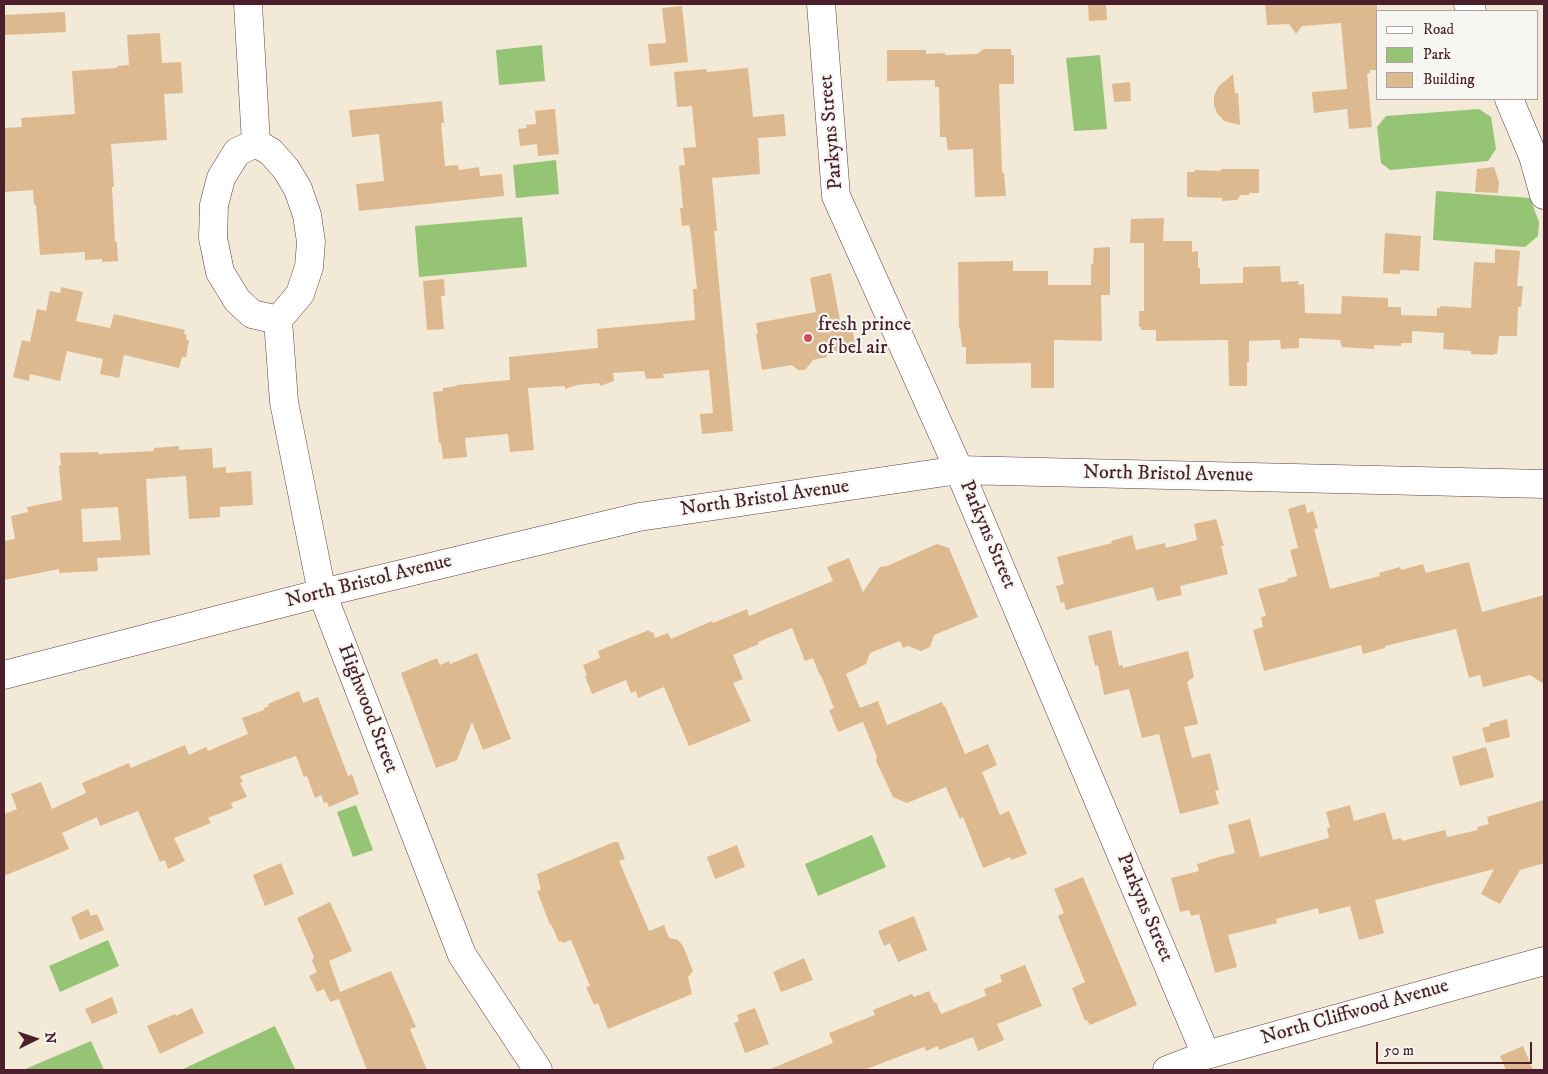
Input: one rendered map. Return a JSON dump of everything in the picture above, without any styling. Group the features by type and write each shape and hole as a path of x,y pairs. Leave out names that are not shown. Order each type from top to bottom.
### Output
{"street":[{"path":"248,4 256,143"},
{"name":"Parkyns Street","path":"822,4 836,196 959,470 1206,1055"},
{"path":"1509,100 1533,156 1544,195"},
{"path":"256,143 271,152 286,169 298,189 307,215 311,242 308,267 300,294 278,320 252,314 236,300 220,272 213,238 214,205 221,178 237,152 256,143"},
{"name":"Highwood Street","path":"278,320 284,402 322,593 462,955 538,1070"},
{"name":"North Bristol Avenue","path":"4,675 322,593 639,517 959,470 1544,484"},
{"name":"North Cliffwood Avenue","path":"1167,1070 1206,1055 1544,961"}],"green space":[{"path":"542,45 545,81 499,85 496,50"},
{"path":"1100,55 1107,129 1074,131 1066,58"},
{"path":"1479,109 1491,117 1496,149 1488,161 1390,170 1381,163 1377,127 1386,116"},
{"path":"556,160 559,194 516,198 513,165"},
{"path":"1436,191 1530,198 1539,222 1538,236 1525,247 1433,240"},
{"path":"522,217 527,267 419,277 415,226"},
{"path":"356,805 373,850 353,857 337,812"},
{"path":"872,835 886,867 818,896 805,864"},
{"path":"108,940 119,966 60,992 49,966"},
{"path":"275,1026 295,1069 181,1070"},
{"path":"91,1041 104,1070 23,1070"}],"building":[{"path":"1088,4 1106,4 1107,20 1089,21"},
{"path":"1265,4 1377,4 1376,70 1370,70 1370,73 1367,74 1372,127 1349,129 1347,109 1314,113 1312,92 1347,89 1341,23 1302,26 1296,34 1289,24 1267,25"},
{"path":"682,6 688,62 650,66 648,44 666,43 662,8"},
{"path":"65,12 66,32 4,35 4,15"},
{"path":"160,33 162,63 181,62 183,93 164,94 167,140 111,144 115,242 117,242 118,261 102,262 102,259 85,260 85,252 40,255 33,190 4,192 4,128 22,127 21,118 75,114 72,71 117,68 117,66 129,65 127,35"},
{"path":"984,49 1011,49 1011,55 1014,55 1014,84 999,84 1002,173 1004,173 1006,196 975,197 973,149 948,150 946,137 940,137 939,87 935,87 935,80 887,81 887,50 926,50 926,54 945,53 945,55 977,54"},
{"path":"748,68 753,117 784,114 786,136 758,138 760,174 712,178 717,231 714,231 733,431 702,434 700,414 713,413 709,370 663,374 664,378 646,379 644,371 613,373 614,381 600,386 599,383 577,385 565,389 565,386 528,388 534,450 510,452 508,434 465,438 467,457 443,459 441,443 439,443 433,392 443,391 443,388 457,385 510,380 509,357 598,348 597,329 695,320 693,289 697,289 691,233 689,225 682,226 680,208 683,208 679,166 685,165 683,148 696,147 692,106 677,107 674,72 706,69 707,72"},
{"path":"1233,74 1235,93 1238,93 1240,125 1224,121 1217,113 1214,105 1214,96 1219,86"},
{"path":"1130,82 1131,101 1114,102 1112,84"},
{"path":"442,101 444,123 441,123 445,166 458,165 459,170 479,167 480,176 502,174 504,196 359,211 356,184 384,181 379,134 352,137 349,110"},
{"path":"555,109 559,154 538,156 537,144 520,146 518,129 527,128 526,125 536,124 535,111"},
{"path":"1494,167 1499,182 1498,193 1475,192 1477,169"},
{"path":"1221,169 1259,169 1259,193 1241,195 1237,200 1222,201 1222,198 1187,197 1187,172 1194,172 1195,170 1221,171"},
{"path":"1164,218 1163,241 1192,241 1192,252 1198,251 1200,284 1243,283 1243,267 1280,266 1281,282 1299,281 1298,285 1304,284 1305,313 1341,314 1342,296 1388,298 1388,307 1401,307 1401,315 1437,316 1437,308 1440,308 1440,306 1471,308 1474,262 1495,263 1495,249 1520,251 1517,286 1523,286 1521,307 1518,307 1517,336 1499,336 1497,354 1494,355 1471,354 1471,351 1443,349 1444,333 1412,331 1412,343 1401,343 1401,346 1374,345 1374,349 1342,347 1340,340 1299,338 1299,348 1281,349 1280,340 1249,341 1247,386 1229,386 1228,340 1156,341 1156,330 1141,330 1141,327 1139,327 1139,311 1144,311 1144,243 1130,243 1131,219"},
{"path":"1385,233 1421,236 1419,271 1400,270 1400,274 1383,273"},
{"path":"1110,247 1110,295 1101,295 1102,341 1054,340 1054,388 1031,388 1031,363 966,364 966,347 962,347 959,328 958,262 1013,261 1013,271 1048,271 1048,285 1091,285 1091,264 1093,264 1094,248"},
{"path":"831,273 842,331 852,329 856,347 827,353 827,357 813,360 805,370 798,370 792,365 762,370 756,323 816,312 810,278"},
{"path":"444,279 445,296 441,296 444,329 427,330 423,281"},
{"path":"61,287 83,292 76,321 110,328 114,314 185,330 186,340 189,340 186,357 182,357 179,368 124,355 119,378 100,374 103,359 67,351 60,381 30,374 29,381 13,377 22,340 30,342 37,309 46,311 50,291 60,293"},
{"path":"179,446 179,450 212,448 213,468 226,467 226,473 251,471 253,505 220,507 220,517 189,519 186,476 146,479 150,555 97,558 98,571 59,573 59,569 4,580 4,541 15,539 11,516 28,512 27,507 62,500 59,466 61,465 60,453 98,452 98,454 154,451 154,448","holes":["118,507 121,540 83,542 81,509"]},
{"path":"1305,504 1307,513 1313,511 1318,528 1314,529 1330,589 1380,576 1379,573 1400,567 1401,570 1423,564 1426,573 1469,562 1482,612 1544,595 1544,684 1530,675 1483,687 1480,675 1469,678 1456,629 1385,646 1385,648 1363,654 1361,645 1264,671 1253,630 1263,627 1261,617 1266,616 1258,589 1288,581 1287,579 1297,576 1290,550 1298,548 1288,509"},
{"path":"1216,519 1224,546 1221,546 1228,574 1180,586 1182,595 1157,601 1153,587 1066,610 1064,602 1061,603 1056,586 1064,584 1057,557 1112,543 1111,541 1132,535 1136,550 1165,543 1166,548 1197,540 1194,524"},
{"path":"937,544 949,548 978,617 934,635 930,647 921,651 908,646 903,648 900,641 870,653 866,664 846,674 860,708 878,701 887,725 942,702 965,754 988,744 997,765 982,772 1000,815 1009,811 1027,854 1011,860 1010,857 983,868 963,817 960,819 946,787 907,803 893,797 876,761 877,757 863,722 838,732 829,710 834,708 821,675 813,658 805,661 792,628 733,655 743,679 733,683 751,721 689,746 664,687 638,698 636,691 631,693 626,680 592,694 583,665 600,658 598,651 649,630 651,633 653,632 655,638 668,633 671,639 712,621 713,623 747,609 749,616 833,581 827,567 849,558 863,592 880,567 887,566"},
{"path":"1111,630 1119,666 1123,665 1123,668 1188,651 1194,677 1187,682 1198,724 1184,727 1192,758 1210,753 1219,790 1215,791 1219,804 1180,814 1159,734 1142,738 1129,689 1104,695 1098,665 1095,666 1088,636"},
{"path":"477,653 511,739 483,750 472,722 457,760 436,768 401,673 437,658 440,665 449,661 450,664"},
{"path":"299,691 303,703 318,697 348,776 352,774 359,794 329,807 327,802 324,803 321,795 315,798 307,776 304,777 296,756 240,776 243,782 240,783 247,797 231,803 233,808 208,818 211,823 174,838 185,861 168,869 165,860 160,862 138,811 100,826 97,817 62,833 69,849 4,876 4,814 17,809 11,794 41,782 52,809 86,793 82,783 129,763 131,768 185,745 189,755 206,747 208,751 248,734 242,718 264,710 264,708 269,706 268,704"},
{"path":"1507,719 1510,737 1486,743 1482,728"},
{"path":"1486,747 1494,777 1460,786 1452,757"},
{"path":"1544,800 1544,863 1520,870 1500,904 1481,894 1494,869 1375,900 1384,933 1359,940 1350,906 1319,914 1318,908 1276,919 1277,923 1228,935 1237,967 1215,973 1199,914 1191,916 1189,910 1180,912 1171,878 1199,871 1197,864 1235,853 1228,825 1250,819 1260,857 1329,838 1327,828 1330,827 1326,812 1350,805 1354,821 1385,812 1393,840 1401,838 1402,841 1445,830 1447,837 1478,830 1477,827 1489,824 1487,817"},
{"path":"618,842 625,859 619,861 649,931 664,925 669,938 678,940 683,946 693,971 688,977 692,994 608,1029 598,1003 594,1005 586,987 590,986 571,940 563,943 562,941 559,942 550,925 537,891 541,890 537,874"},
{"path":"737,845 745,867 715,879 707,857"},
{"path":"281,863 294,894 265,906 253,875"},
{"path":"1083,877 1137,1005 1090,1025 1087,1020 1085,1021 1072,988 1085,982 1058,916 1064,913 1054,889"},
{"path":"330,902 352,951 329,961 340,992 391,971 416,1027 410,1029 427,1070 367,1070 339,999 330,1002 324,989 317,992 309,976 317,972 312,961 314,957 297,918"},
{"path":"88,909 91,916 97,914 104,930 80,940 71,917"},
{"path":"914,916 927,950 898,962 890,943 884,946 878,931"},
{"path":"804,958 813,980 781,992 773,972"},
{"path":"1025,965 1042,1006 997,1024 1004,1040 978,1051 973,1037 939,1050 938,1046 926,1051 924,1047 864,1070 768,1070 833,1043 829,1033 875,1015 873,1010 912,994 914,997 929,991 941,1014 986,996 984,989 1002,982 1000,975"},
{"path":"112,997 118,1013 92,1024 85,1009"},
{"path":"192,1008 204,1033 160,1054 147,1026"},
{"path":"755,1008 769,1044 745,1053 734,1023 739,1021 737,1015"},
{"path":"1523,1046 1533,1070 1506,1070 1500,1056"}],"place":[{"name":"fresh prince of bel air","path":"808,338"}]}
